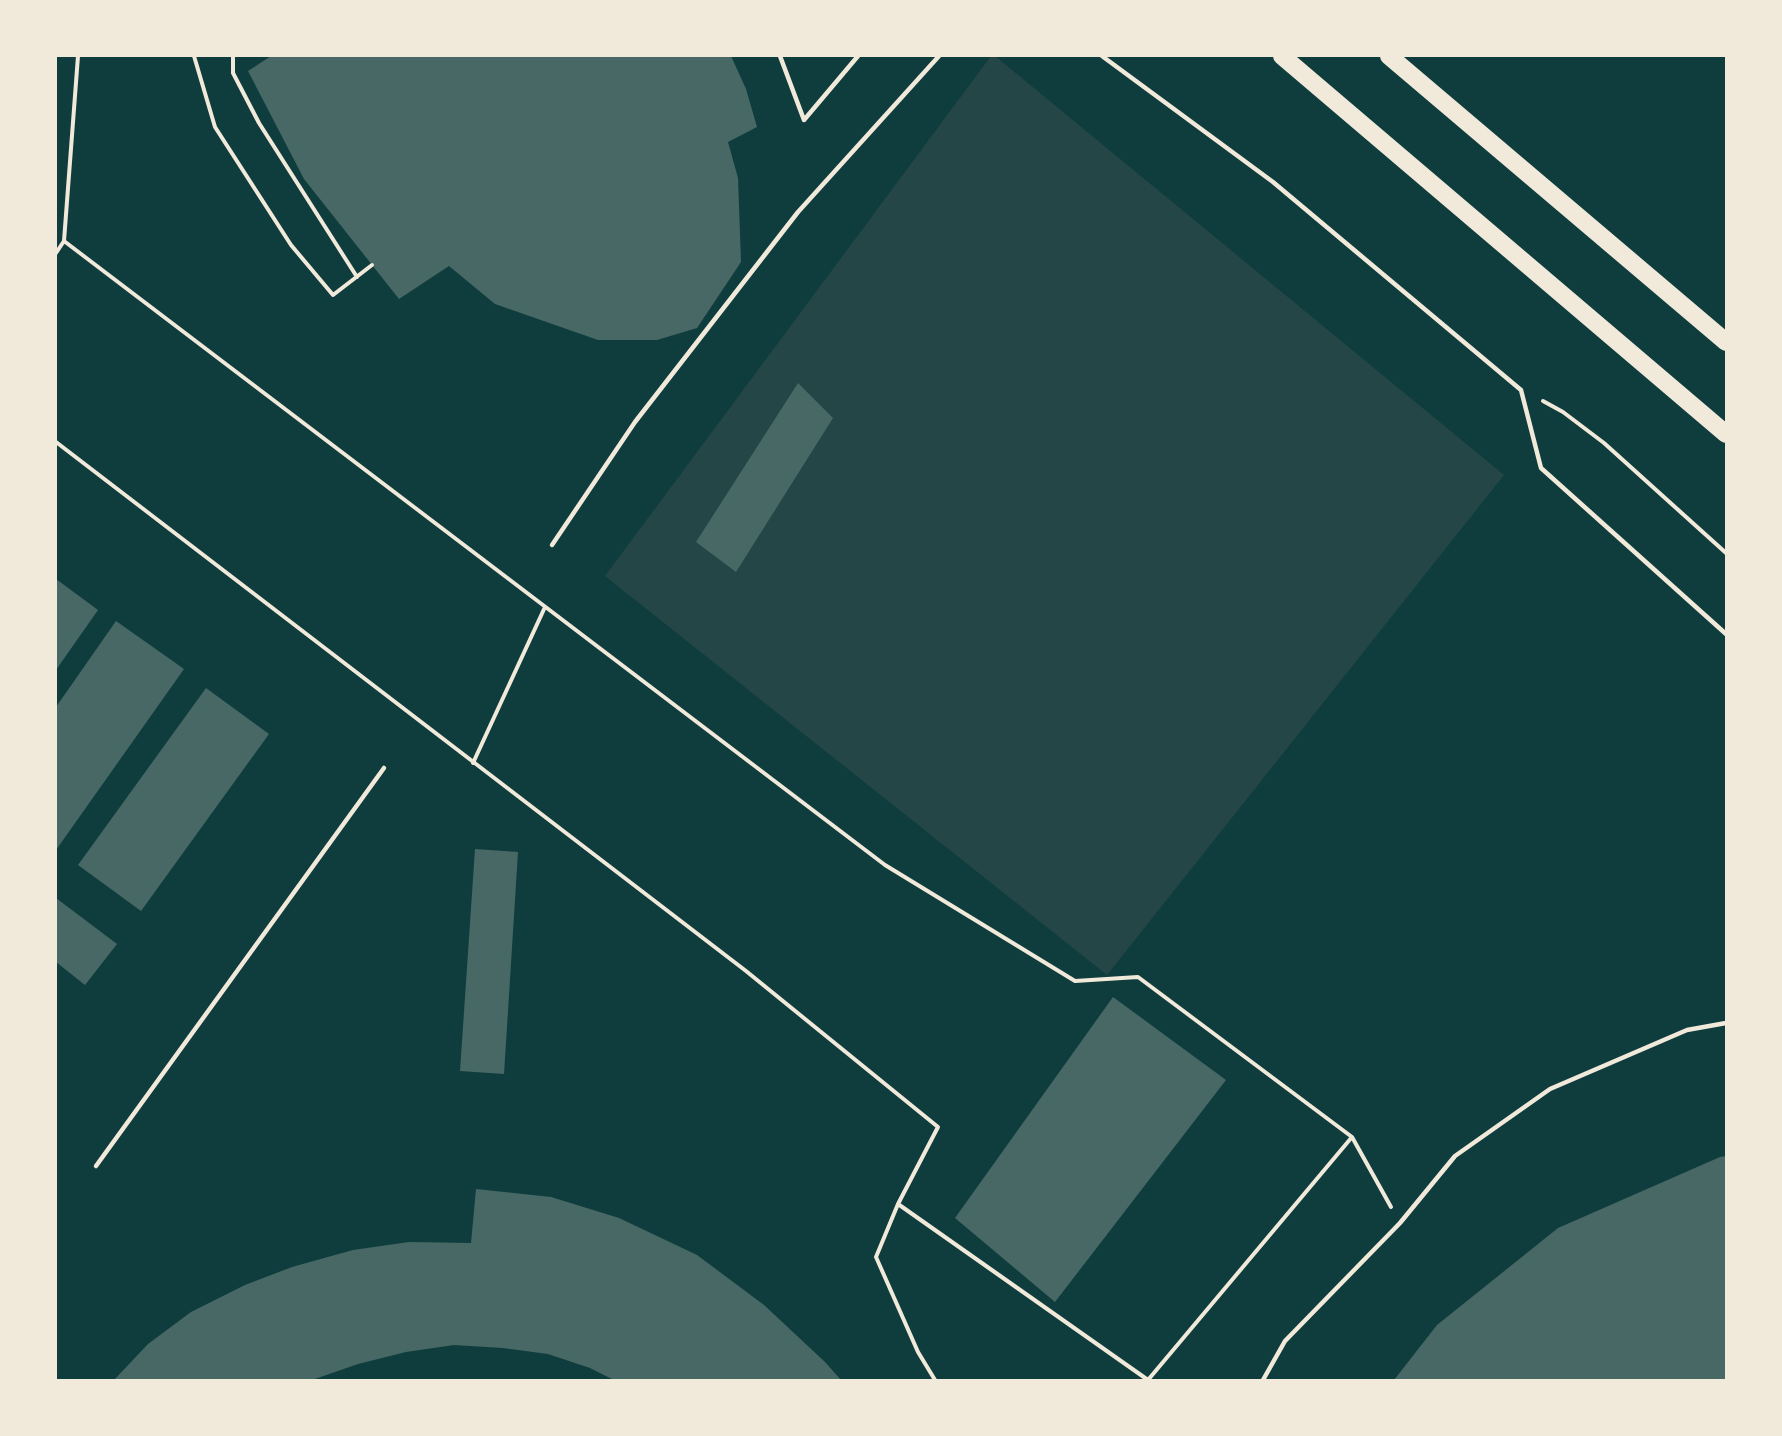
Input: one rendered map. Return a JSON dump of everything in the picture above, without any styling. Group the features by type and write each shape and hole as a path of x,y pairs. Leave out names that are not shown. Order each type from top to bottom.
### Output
{"highway":[{"path":"1282,56 1726,434"},
{"path":"1389,56 1726,342"}],"lane":[{"path":"780,56 804,120 858,56"},
{"path":"552,545 634,422 798,212 939,56"},
{"path":"1102,56 1274,182 1521,390 1541,468 1726,634"},
{"path":"96,1166 384,768"},
{"path":"1263,1380 1285,1341 1400,1223 1455,1156 1550,1089 1687,1030 1726,1023"}],"path":[{"path":"56,253 64,241 78,56"},
{"path":"194,56 215,127 291,245 333,295 372,265"},
{"path":"233,56 233,73 259,123 357,277"},
{"path":"64,241 885,865 1075,981 1138,977 1352,1137 1400,1223"},
{"path":"1518,388 1563,412 1604,443 1726,553"},
{"path":"56,442 746,972 938,1127 897,1204 876,1257 918,1352 935,1380"},
{"path":"473,763 545,607"},
{"path":"897,1204 1148,1380 1352,1137"}],"shaded area":[{"path":"991,56 995,56 1504,475 1107,975 605,576"}],"building":[{"path":"271,56 731,56 746,89 757,127 728,142 738,178 741,262 697,328 657,340 598,340 495,304 449,266 399,299 304,179 248,71"},
{"path":"798,383 833,418 736,572 696,542"},
{"path":"56,579 98,610 56,670"},
{"path":"116,621 184,669 56,850 56,707"},
{"path":"206,688 269,734 141,911 78,865"},
{"path":"475,849 518,852 504,1074 460,1071"},
{"path":"56,898 117,944 85,985 56,962"},
{"path":"1113,997 1226,1080 1055,1302 955,1218"},
{"path":"1726,1156 1726,1380 1394,1380 1437,1325 1558,1228"},
{"path":"476,1189 551,1197 619,1218 697,1255 764,1305 841,1380 614,1380 590,1368 548,1354 454,1345 406,1352 358,1364 312,1380 114,1380 148,1344 191,1312 245,1285 292,1267 353,1250 409,1242 471,1243"}]}
